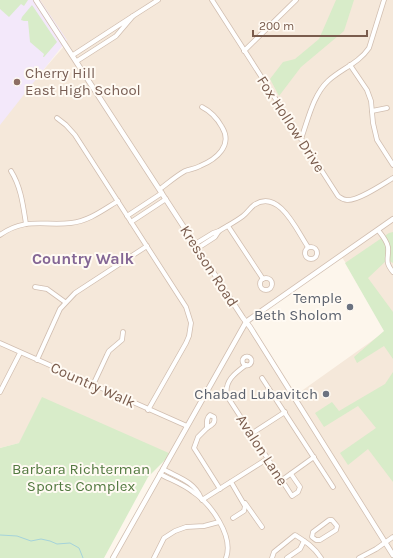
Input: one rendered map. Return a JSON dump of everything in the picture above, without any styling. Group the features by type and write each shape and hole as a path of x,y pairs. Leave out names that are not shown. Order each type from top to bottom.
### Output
{"street":[{"name":"Kresson Road","path":"36,0 246,322 393,555"},
{"path":"73,55 158,0"},
{"name":"Fox Hollow Drive","path":"212,0 338,196 343,199 351,200 364,195 393,178"},
{"path":"244,51 296,0"},
{"path":"301,139 317,94 328,81 364,55 369,48 384,0"},
{"path":"77,61 116,36 133,16"},
{"path":"350,65 367,90 371,101 377,140 393,165"},
{"path":"127,216 184,172 199,167 221,153 226,140 224,131 212,112 202,108"},
{"path":"372,111 387,108"},
{"path":"57,118 66,124 75,135 186,307 191,323 189,336 186,343 148,410"},
{"path":"12,171 17,180 22,196 26,224"},
{"path":"131,222 166,199"},
{"path":"0,235 14,227 26,224 72,223 92,217 118,201"},
{"path":"196,246 213,232 219,231 228,226 244,215 256,204 264,201 277,204 283,210 308,247"},
{"path":"113,558 246,322 393,219"},
{"path":"228,226 262,279"},
{"path":"378,230 388,246 387,262 393,272"},
{"path":"37,360 65,302 75,293 147,246"},
{"path":"35,287 47,289 65,302"},
{"path":"93,386 109,351 122,340 123,332"},
{"name":"Country Walk","path":"0,344 187,426"},
{"path":"0,392 5,385 20,353"},
{"name":"Avalon Lane","path":"246,365 233,375 226,390 227,396 292,496 298,492 300,487 291,474"},
{"path":"262,378 333,487"},
{"path":"251,434 285,412"},
{"path":"208,428 198,436 194,448 220,489"},
{"path":"282,480 314,457"},
{"path":"202,499 267,459"},
{"path":"163,469 190,483 198,491 226,534 228,548 226,558"},
{"path":"160,474 184,486 202,499"},
{"path":"231,482 244,503 262,527"},
{"path":"233,518 244,511 244,503"},
{"path":"329,520 332,520 337,526 336,530 320,540 316,540 312,537 313,532 329,520"},
{"path":"154,558 164,538 175,530 186,527 204,526 219,522"},
{"path":"272,558 274,552 295,535 313,547 321,558"},
{"path":"359,558 393,537"},
{"path":"313,547 316,540"},
{"path":"287,558 300,549 304,541"}],"shaded area":[{"name":"Cherry Hill East High School","path":"0,0 40,0 67,40 0,125"},
{"path":"36,0 393,0 393,558 113,558 171,454 19,443 0,448 0,120 66,44","holes":["341,256 390,328 293,397 246,323"]}],"green space":[{"path":"0,0 28,0 24,6 21,4 9,17 0,9"},
{"path":"336,0 354,0 344,31 301,67 279,96 270,79 283,62 295,59 319,39"},
{"path":"32,5 57,42 44,57 44,54 30,42 28,21 21,20"},
{"path":"393,232 393,263 387,260 368,278 393,312 393,359 384,346 357,363 354,357 384,331 345,263 389,233"},
{"path":"393,372 393,482 368,449 348,465 340,453 376,428 358,406 324,427 315,413 332,402 339,411 385,384"},
{"name":"Barbara Richterman Sports Complex","path":"42,397 171,454 148,477 104,558 0,558 0,448 19,443"}],"waterway":[{"path":"0,535 17,536 31,541 41,539 57,544 70,543 79,548 83,558"}],"place":[{"name":"Cherry Hill East High School","path":"17,82"},
{"name":"Temple Beth Sholom","path":"350,307"},
{"name":"Chabad Lubavitch","path":"326,394"}],"district":[{"name":"Country Walk","path":"83,258"}]}
